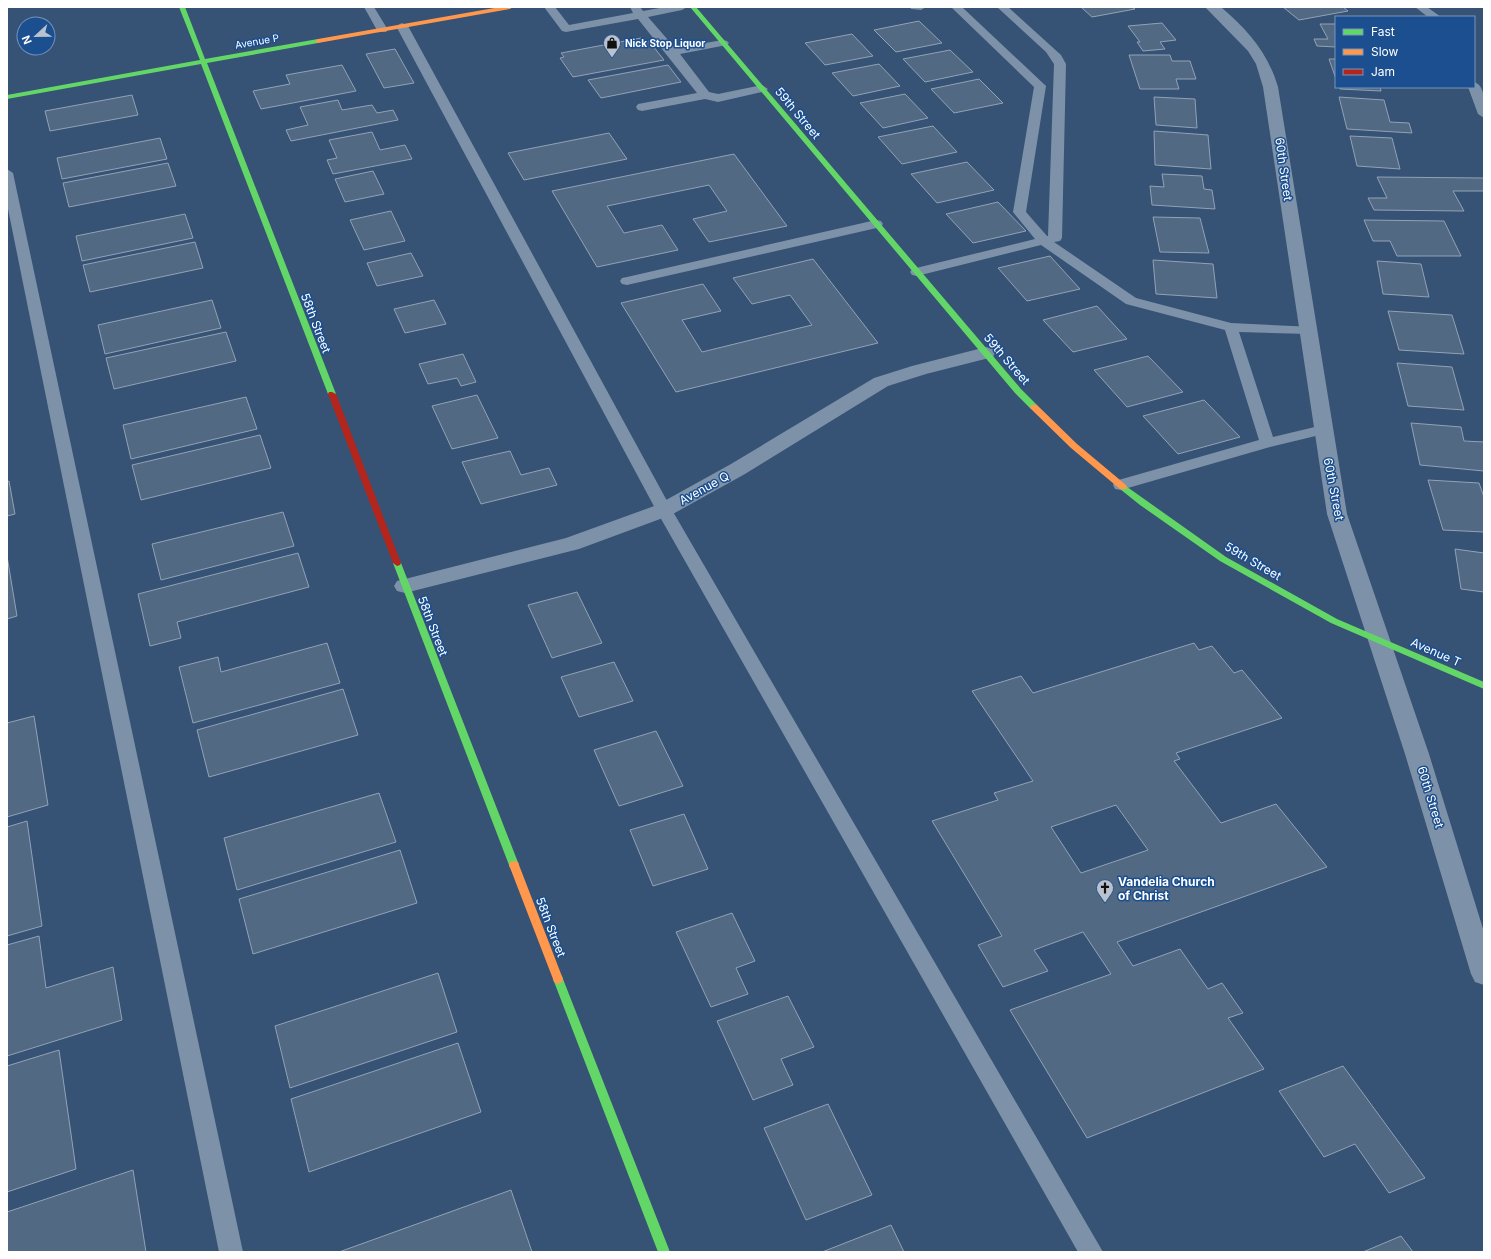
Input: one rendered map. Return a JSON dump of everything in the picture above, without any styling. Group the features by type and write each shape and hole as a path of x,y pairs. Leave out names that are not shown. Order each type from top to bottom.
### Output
{"street":[{"name":"58th Street","path":"182,7 202,62 664,1252"},
{"name":"Avenue P","path":"7,97 510,7"},
{"name":"59th Street","path":"693,7 1018,391 1074,446 1143,503 1223,558 1334,621 1379,640"},
{"name":"60th Street","path":"1212,7 1239,30 1263,63 1275,100 1337,514 1417,754 1484,974"},
{"name":"Avenue Q","path":"405,586 572,544 664,510 738,469 881,382 919,370 986,353"},
{"name":"Avenue T","path":"1379,640 1484,686"}],"lane":[{"path":"369,7 382,30"},
{"path":"549,7 566,29 637,11 682,7"},
{"path":"915,7 921,7"},
{"path":"956,7 1040,86 1019,212 1044,241 1131,301 1231,327 1309,330"},
{"path":"917,272 1056,238 1060,64 1057,57 1050,50 1002,7"},
{"path":"1420,7 1434,16"},
{"path":"637,11 672,52 705,95"},
{"path":"402,26 664,510 1091,1252"},
{"path":"672,52 723,43"},
{"path":"1475,88 1484,114"},
{"path":"642,107 705,95 718,98 762,89"},
{"path":"7,174 232,1252"},
{"path":"628,282 876,224"},
{"path":"1231,327 1267,443"},
{"path":"1121,485 1267,443 1324,430"}],"building":[{"path":"1081,7 1132,7 1135,9 1092,17"},
{"path":"1283,7 1343,7 1348,11 1299,20"},
{"path":"919,21 942,43 896,52 874,30"},
{"path":"1162,23 1176,40 1160,42 1165,49 1143,51 1137,42 1140,42 1128,26"},
{"path":"1320,24 1335,24 1335,47 1317,46 1314,39 1328,39"},
{"path":"852,34 873,56 825,65 805,43"},
{"name":"Nick Stop Liquor","path":"641,38 645,42 649,41 664,60 573,77 560,58 564,57 561,53"},
{"path":"395,49 414,83 384,88 366,54"},
{"path":"950,50 973,72 925,82 903,59"},
{"path":"1129,55 1170,55 1172,61 1190,61 1196,79 1176,79 1179,89 1140,89"},
{"path":"1329,59 1335,59 1335,76"},
{"path":"879,64 900,86 853,96 832,73"},
{"path":"342,65 356,91 261,109 253,91 290,84 286,75"},
{"path":"668,65 681,82 601,98 588,80"},
{"path":"979,79 1003,103 954,113 931,89"},
{"path":"1380,88 1381,91 1340,89"},
{"path":"905,94 928,118 883,128 860,103"},
{"path":"132,95 138,115 50,131 45,111"},
{"path":"1154,97 1195,99 1197,128 1156,125"},
{"path":"1339,97 1384,100 1390,122 1409,123 1412,133 1347,129"},
{"path":"338,100 342,110 372,105 377,113 393,110 398,120 291,141 286,130 308,125 300,107"},
{"path":"933,126 957,152 902,164 878,137"},
{"path":"1154,131 1208,135 1211,169 1155,165"},
{"path":"372,132 380,150 405,145 412,159 333,174 327,160 337,158 329,140"},
{"path":"609,133 627,159 524,180 508,153"},
{"path":"1350,136 1392,138 1400,169 1357,166"},
{"path":"160,138 167,159 62,179 57,158"},
{"path":"734,154 787,226 709,242 693,219 727,211 709,185 607,206 624,233 662,225 678,250 597,267 552,191"},
{"path":"967,162 994,190 937,203 911,174"},
{"path":"168,163 176,186 69,207 63,183"},
{"path":"373,171 384,194 345,202 335,179"},
{"path":"1162,174 1202,176 1204,189 1212,190 1215,209 1152,205 1150,186 1164,187"},
{"path":"1377,177 1484,178 1484,191 1453,191 1464,211 1374,210 1368,198 1387,198"},
{"path":"998,202 1026,231 973,243 946,214"},
{"path":"391,211 405,241 364,250 350,220"},
{"path":"185,214 193,238 82,261 76,236"},
{"path":"1153,217 1200,218 1209,253 1160,252"},
{"path":"1364,220 1444,221 1461,256 1397,256 1390,241 1373,241"},
{"path":"195,242 203,268 90,292 83,265"},
{"path":"411,253 423,276 377,286 367,263"},
{"path":"1050,256 1080,289 1027,301 998,268"},
{"path":"813,259 878,343 676,392 621,303 703,284 721,311 682,320 702,352 812,325 790,295 752,304 733,278"},
{"path":"1153,260 1213,264 1217,298 1156,294"},
{"path":"1377,261 1421,264 1429,297 1383,294"},
{"path":"212,300 221,328 105,354 98,325"},
{"path":"434,300 446,324 405,333 394,309"},
{"path":"1097,306 1127,339 1073,352 1043,320"},
{"path":"1388,311 1452,315 1464,354 1399,350"},
{"path":"226,332 236,361 114,389 106,358"},
{"path":"463,354 476,382 461,386 457,378 428,384 419,364"},
{"path":"1148,356 1183,392 1127,407 1094,370"},
{"path":"1397,363 1452,367 1464,410 1408,406"},
{"path":"477,395 498,438 452,449 432,406"},
{"path":"246,397 257,429 131,459 123,425"},
{"path":"1204,400 1240,437 1178,454 1143,416"},
{"path":"1411,423 1461,427 1464,441 1484,442 1484,471 1420,465"},
{"path":"260,435 271,468 141,500 132,465"},
{"path":"510,451 521,475 549,468 557,485 481,504 462,462"},
{"path":"1428,480 1479,483 1484,497 1484,532 1443,530"},
{"path":"9,481 15,514 7,516 7,482"},
{"path":"283,512 294,546 161,580 152,544"},
{"path":"1455,549 1484,553 1484,592 1461,589"},
{"path":"298,553 309,587 177,622 181,638 150,646 138,594"},
{"path":"7,556 17,616 7,619"},
{"path":"577,592 602,643 552,658 528,605"},
{"path":"327,643 340,683 193,723 179,667 218,657 221,672"},
{"name":"Vandelia Church of Christ","path":"1194,643 1199,650 1212,646 1234,673 1242,670 1282,718 1176,753 1180,759 1174,761 1221,823 1276,804 1327,867 1117,942 1133,966 1180,949 1208,989 1222,983 1243,1013 1228,1018 1264,1069 1087,1138 1010,1010 1111,974 1083,932 1034,950 1048,971 1003,987 978,945 1002,936 932,821 998,800 994,793 1033,781 972,691 1021,676 1033,693","holes":["1116,805 1148,850 1081,873 1051,827"]},
{"path":"614,662 633,701 579,717 561,677"},
{"path":"343,689 358,735 209,777 197,730"},
{"path":"34,716 48,805 7,817 7,723"},
{"path":"656,731 683,786 619,806 594,750"},
{"path":"379,793 396,842 237,890 224,838"},
{"path":"684,814 708,869 653,886 630,830"},
{"path":"27,821 42,926 7,936 7,827"},
{"path":"400,850 417,903 253,954 239,899"},
{"path":"732,913 755,961 736,968 748,994 711,1007 676,932"},
{"path":"39,936 46,988 113,967 122,1020 7,1056 7,945"},
{"path":"438,973 457,1032 290,1088 275,1026"},
{"path":"788,996 814,1047 781,1059 793,1085 753,1100 717,1021"},
{"path":"458,1043 481,1112 309,1172 291,1099"},
{"path":"59,1050 76,1169 7,1192 7,1066"},
{"path":"1343,1066 1425,1178 1389,1193 1355,1144 1324,1157 1279,1091"},
{"path":"828,1104 872,1195 806,1220 764,1128"},
{"path":"133,1170 146,1252 7,1252 7,1212"},
{"path":"511,1190 532,1252 339,1252"},
{"path":"891,1225 904,1252 822,1252"},
{"path":"1401,1236 1413,1252 1363,1252"}],"traffic: fast":[{"path":"182,7 332,394"},
{"path":"693,7 1018,391 1034,407"},
{"path":"7,97 318,41"},
{"path":"1123,487 1143,503 1223,559 1334,621 1484,686"},
{"path":"397,563 514,865"},
{"path":"558,979 664,1252"}],"traffic: slow":[{"path":"318,41 510,7"},
{"path":"1034,407 1074,446 1123,487"},
{"path":"514,865 558,979"}],"traffic: jam":[{"path":"332,394 397,563"}],"place":[{"name":"Nick Stop Liquor","path":"612,58"},
{"name":"Vandelia Church of Christ","path":"1105,903"}]}
